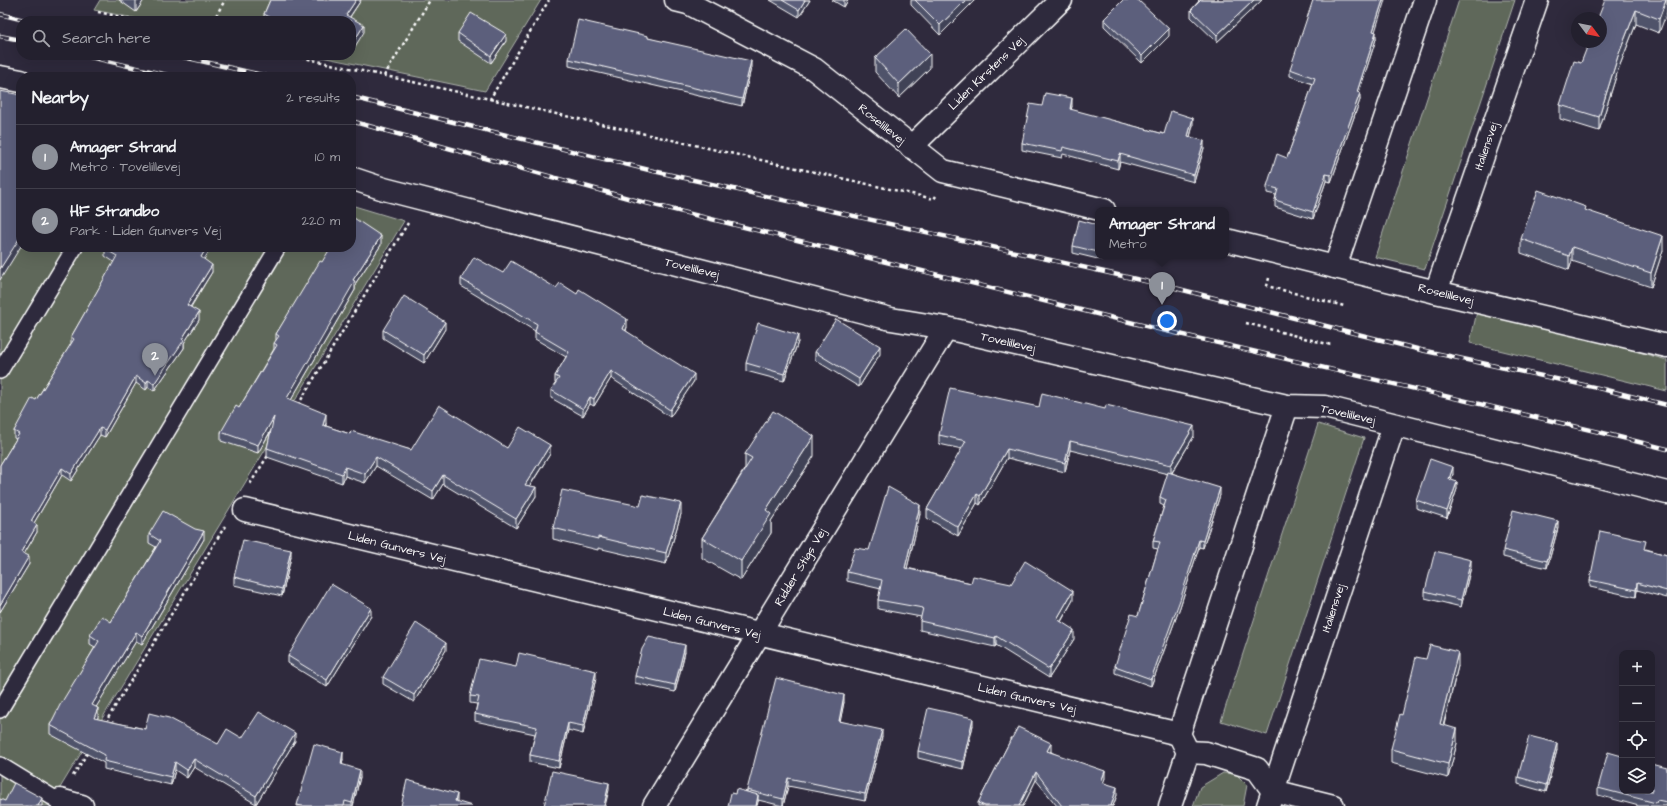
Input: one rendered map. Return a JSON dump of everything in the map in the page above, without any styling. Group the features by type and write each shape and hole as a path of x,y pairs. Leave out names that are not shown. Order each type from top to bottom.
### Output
{"street":[{"name":"Liden Kirstens Vej","path":"911,147 1061,0"},
{"path":"1335,267 1425,0"},
{"name":"Italiensvej","path":"1436,292 1537,0"},
{"name":"Roselillevej","path":"684,1 814,69 943,171 1095,208"},
{"path":"0,77 16,80"},
{"name":"Tovelillevej","path":"356,180 384,189 891,320 946,328 1287,406 1325,407 1667,493"},
{"name":"Roselillevej","path":"1229,241 1436,292 1667,346"},
{"name":"Ridder Stigs Vej","path":"654,806 946,328"},
{"path":"1170,806 1184,743 1287,406"},
{"name":"Italiensvej","path":"1270,798 1394,425"},
{"name":"Liden Gunvers Vej","path":"245,510 759,634 1184,743"},
{"path":"1184,743 1206,753 1258,769 1270,798 1333,806"},
{"path":"60,800 82,806"}],"lane":[{"path":"0,371 72,252"},
{"path":"0,710 275,252"},
{"path":"0,765 52,797 60,800"}],"path":[{"path":"216,16 225,0"},
{"path":"384,76 430,0"},
{"path":"490,99 549,0"},
{"path":"98,12 116,16"},
{"path":"312,60 934,199 941,183 943,171"},
{"path":"1267,286 1344,306"},
{"path":"1246,323 1331,345"}],"green space":[{"path":"100,0 541,0 485,91 336,60 356,60 356,16 123,16 94,10"},
{"path":"1459,0 1515,0 1425,269 1375,257"},
{"path":"16,144 16,252 356,252 356,207 404,221 49,806 0,806 0,171"},
{"path":"1478,307 1667,360 1667,391 1470,343"},
{"path":"1318,424 1364,438 1267,735 1221,721"},
{"path":"1223,773 1236,774 1247,785 1243,806 1193,806 1200,787"}],"building":[{"path":"270,0 356,0 346,15 348,16 268,16 264,14"},
{"path":"782,0 805,0 799,10"},
{"path":"915,0 966,0 940,25"},
{"path":"1123,0 1138,0 1169,29 1142,56 1104,19"},
{"path":"1201,0 1254,0 1217,35 1191,10"},
{"path":"1313,0 1383,0 1373,31 1376,32 1357,92 1360,93 1331,175 1326,174 1313,212 1275,200 1278,189 1267,186 1277,154 1287,158 1315,78 1290,69"},
{"path":"1605,0 1666,0 1659,19 1636,10 1618,56 1599,117 1560,105 1574,61 1581,63 1587,48 1607,48 1607,12 1600,12"},
{"path":"471,13 506,34 491,56 458,33"},
{"path":"578,20 648,36 648,38 751,61 742,99 569,59"},
{"path":"356,21 364,25 356,38"},
{"path":"906,29 930,54 899,84 875,58"},
{"path":"0,91 16,94 16,244 0,269"},
{"path":"1045,93 1072,98 1070,109 1164,134 1171,111 1193,118 1188,136 1204,141 1194,175 1120,154 1118,161 1063,147 1062,151 1022,143 1030,104 1042,106"},
{"path":"1538,190 1586,207 1585,210 1663,236 1651,273 1572,247 1569,256 1521,239"},
{"path":"356,219 381,236 353,280 355,281 287,398 326,414 323,425 350,434 351,431 411,450 439,405 507,448 520,427 550,445 525,485 536,487 516,519 443,475 433,491 376,457 365,474 345,467 342,474 267,448 274,417 258,445 221,432 236,406 239,408 277,345 274,343 279,336 276,334 320,261 322,262 328,252 356,252"},
{"path":"1079,220 1095,224 1095,251 1073,246"},
{"path":"110,252 204,252 201,257 212,265 187,305 199,312 182,339 184,340 154,384 148,380 146,383 136,376 105,430 100,428 71,474 62,468 31,521 37,525 21,552 29,556 0,605 0,465 19,434 14,431 32,398 36,400 74,339 71,337 117,256"},
{"path":"474,257 503,273 511,261 556,288 560,283 577,294 579,289 627,319 623,329 694,374 670,410 611,371 594,399 590,397 583,409 551,390 559,378 555,376 569,352 535,332 537,324 461,279"},
{"path":"404,296 445,322 424,355 383,330"},
{"path":"836,319 880,346 859,379 815,352"},
{"path":"758,323 798,335 784,374 746,363"},
{"path":"950,388 1039,407 1042,393 1105,409 1106,405 1194,426 1171,465 1070,441 1065,463 1007,449 980,496 977,494 958,527 927,509 966,441 939,435"},
{"path":"773,411 814,436 766,510 771,514 741,561 702,538 752,458 745,454"},
{"path":"1430,459 1453,467 1449,479 1457,482 1447,511 1416,500"},
{"path":"1168,472 1220,488 1203,541 1199,540 1180,600 1151,679 1115,666 1131,614 1138,616 1160,542 1153,541 1166,500 1160,497"},
{"path":"888,487 920,505 905,568 971,583 973,576 1011,584 1025,561 1073,591 1057,619 1074,630 1049,669 996,636 995,638 920,621 923,608 878,600 882,580 847,572 855,548 869,550"},
{"path":"562,490 640,506 643,495 681,503 666,553 553,528"},
{"path":"1513,510 1558,521 1547,561 1503,550"},
{"path":"163,511 195,529 204,531 142,636 136,632 92,705 98,708 94,718 145,729 149,713 169,718 218,744 227,729 242,738 259,712 295,733 256,796 194,759 187,770 175,762 171,777 104,761 105,755 50,725 60,705 99,641 90,635 102,616 111,622 160,541 149,534"},
{"path":"1600,531 1646,541 1644,549 1667,555 1667,591 1637,583 1636,590 1590,580"},
{"path":"243,540 291,550 282,589 234,577"},
{"path":"1435,551 1471,560 1461,600 1425,591"},
{"path":"331,584 371,608 327,680 288,656"},
{"path":"416,623 446,643 414,695 383,677"},
{"path":"649,637 685,645 675,685 635,676 642,649"},
{"path":"1430,645 1458,652 1440,724 1457,729 1448,764 1391,749 1400,714 1402,715 1416,657 1426,659"},
{"path":"519,653 596,671 583,726 568,723 559,761 530,755 537,727 475,714 479,697 470,696 479,659 516,667"},
{"path":"776,678 844,695 839,721 882,730 865,794 788,778 783,799 747,790"},
{"path":"928,708 973,718 963,762 918,751"},
{"path":"1018,727 1051,743 1047,751 1105,771 1101,782 1117,787 1111,806 1062,806 1036,772 1019,806 985,806 978,803 1011,739 1010,738 1012,738"},
{"path":"1529,736 1557,743 1546,785 1518,777"},
{"path":"314,744 343,752 341,764 360,770 352,803 345,801 344,806 297,805"},
{"path":"1608,752 1619,755 1619,793 1598,788"},
{"path":"1655,765 1667,768 1667,802 1657,800 1656,803 1621,794 1655,794"},
{"path":"552,771 609,783 604,806 544,806"},
{"path":"407,780 457,794 455,801 472,806 401,806"},
{"path":"14,783 42,798 38,806 0,806 0,799 5,801"},
{"path":"736,789 758,795 756,806 728,806 731,793 735,794"}],"railway":[{"path":"0,14 16,18"},
{"path":"0,36 16,39"},
{"path":"103,60 154,72"},
{"path":"197,60 248,72"},
{"path":"356,98 649,170 1167,286 1421,350 1598,388 1667,405"},
{"path":"356,122 642,202 1158,329 1667,449"}],"place":[{"name":"Amager Strand","path":"1162,305"},
{"name":"HF Strandbo","path":"155,376"}]}
